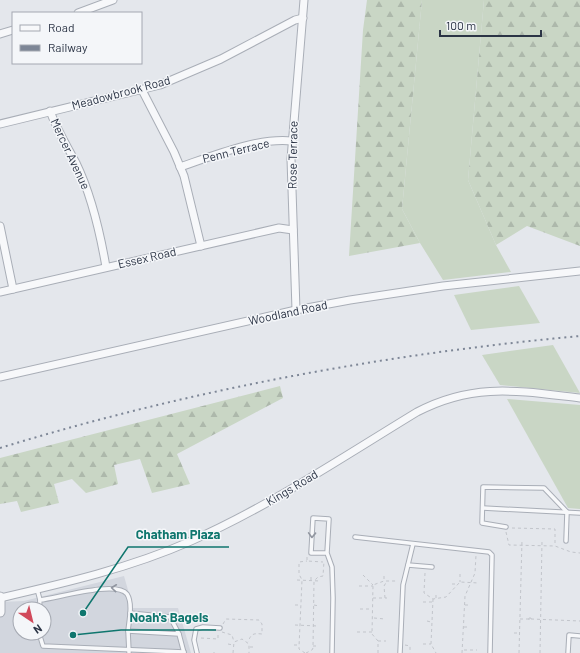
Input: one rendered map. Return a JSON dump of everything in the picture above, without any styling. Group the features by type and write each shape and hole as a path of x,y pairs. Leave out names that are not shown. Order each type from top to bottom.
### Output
{"street":[{"path":"81,12 113,0"},
{"name":"Rose Terrace","path":"296,310 292,141 304,0"},
{"name":"Meadowbrook Road","path":"0,124 142,90 200,69 295,20 303,18"},
{"path":"0,34 12,30"},
{"path":"142,90 180,167 201,246"},
{"name":"Mercer Avenue","path":"50,111 57,129 76,164 88,194 100,232 106,267"},
{"name":"Penn Terrace","path":"180,167 218,153 278,140 292,141"},
{"path":"0,226 13,289"},
{"name":"Essex Road","path":"0,292 278,228 293,230"},
{"name":"Woodland Road","path":"0,378 296,310 358,298 443,286 580,270"},
{"name":"Kings Road","path":"0,597 37,589 138,561 220,528 263,506 417,412 442,400 460,395 492,390 510,390 580,398"},
{"path":"0,597 0,612"}],"lane":[{"path":"506,527 482,523 484,487 544,488 567,512 566,541"},
{"path":"483,508 580,513"},
{"path":"327,553 311,553 313,518 328,519 327,553 332,567 332,653"},
{"path":"355,537 489,552 492,555 490,653"},
{"path":"400,653 403,581 413,544"},
{"path":"408,565 432,567"},
{"path":"37,589 40,600 108,587 122,589 128,595 130,613 128,631 129,652"},
{"path":"41,641 43,646 54,647 129,652 184,653 179,634 170,617 130,613"},
{"path":"198,653 194,640 196,629 203,627 220,628"},
{"path":"128,631 179,634"},
{"path":"568,653 569,635 580,636"},
{"path":"54,647 54,653"}],"path":[{"path":"555,546 556,529 506,527 506,537 509,545 555,546 571,552 580,553"},
{"path":"519,653 522,540"},
{"path":"540,653 542,541"},
{"path":"462,653 465,592 475,573 476,550"},
{"path":"314,580 323,576 324,562 327,553"},
{"path":"307,561 308,556"},
{"path":"314,580 313,646 312,650 306,653 299,649 302,580 298,574 299,562 324,562"},
{"path":"541,563 546,563"},
{"path":"425,566 424,593 433,599 446,598 459,583 460,574"},
{"path":"311,574 311,580"},
{"path":"363,576 373,586 372,632 378,641 378,653"},
{"path":"384,576 384,582"},
{"path":"297,580 320,581"},
{"path":"373,598 386,598 384,586 387,581"},
{"path":"359,586 373,586 387,581 403,581"},
{"path":"452,584 470,582 479,583"},
{"path":"436,593 436,599"},
{"path":"433,599 431,644 436,653"},
{"path":"423,602 433,602"},
{"path":"464,604 470,605"},
{"path":"540,604 545,604"},
{"path":"295,605 301,605"},
{"path":"314,606 319,606"},
{"path":"360,609 373,609"},
{"path":"373,618 385,619"},
{"path":"520,618 580,621"},
{"path":"223,632 223,623 226,619 259,620 262,624 262,634 254,633 250,635"},
{"path":"427,622 432,622"},
{"path":"295,625 318,626"},
{"path":"464,627 470,627"},
{"path":"199,638 218,639 218,632 232,635"},
{"path":"233,632 233,653"},
{"path":"249,653 248,642 250,632"},
{"path":"357,632 372,632"},
{"path":"514,633 519,634"},
{"path":"234,642 242,639 248,642"},
{"path":"378,641 386,641"},
{"path":"228,644 233,645"},
{"path":"400,644 410,646 410,653"},
{"path":"423,644 431,644"},
{"path":"294,645 299,645"},
{"path":"313,646 318,646"},
{"path":"249,647 255,647"},
{"path":"463,650 477,650"}],"shaded area":[{"path":"124,576 133,608 178,608 191,653 0,653 0,602 12,602 12,641 52,641 52,601 24,601"}],"green space":[{"path":"367,0 422,0 402,209 420,243 349,256 363,30"},
{"path":"422,0 484,0 468,180 496,245 511,272 443,280 420,243 402,209"},
{"path":"484,0 580,0 580,246 527,226 496,245 468,180"},
{"path":"519,286 540,323 471,330 454,295"},
{"path":"553,345 580,393 500,385 482,355"},
{"path":"280,386 283,398 177,454 190,484 152,493 140,459 114,465 118,484 86,493 72,479 54,484 59,503 21,512 17,501 0,504 0,458"},
{"path":"507,399 580,405 580,509 568,508"}],"railway":[{"path":"0,448 71,427 143,409 287,377 433,353 580,336"}],"place":[{"name":"Chatham Plaza","path":"83,613"},
{"name":"Noah's Bagels","path":"73,635"}]}
